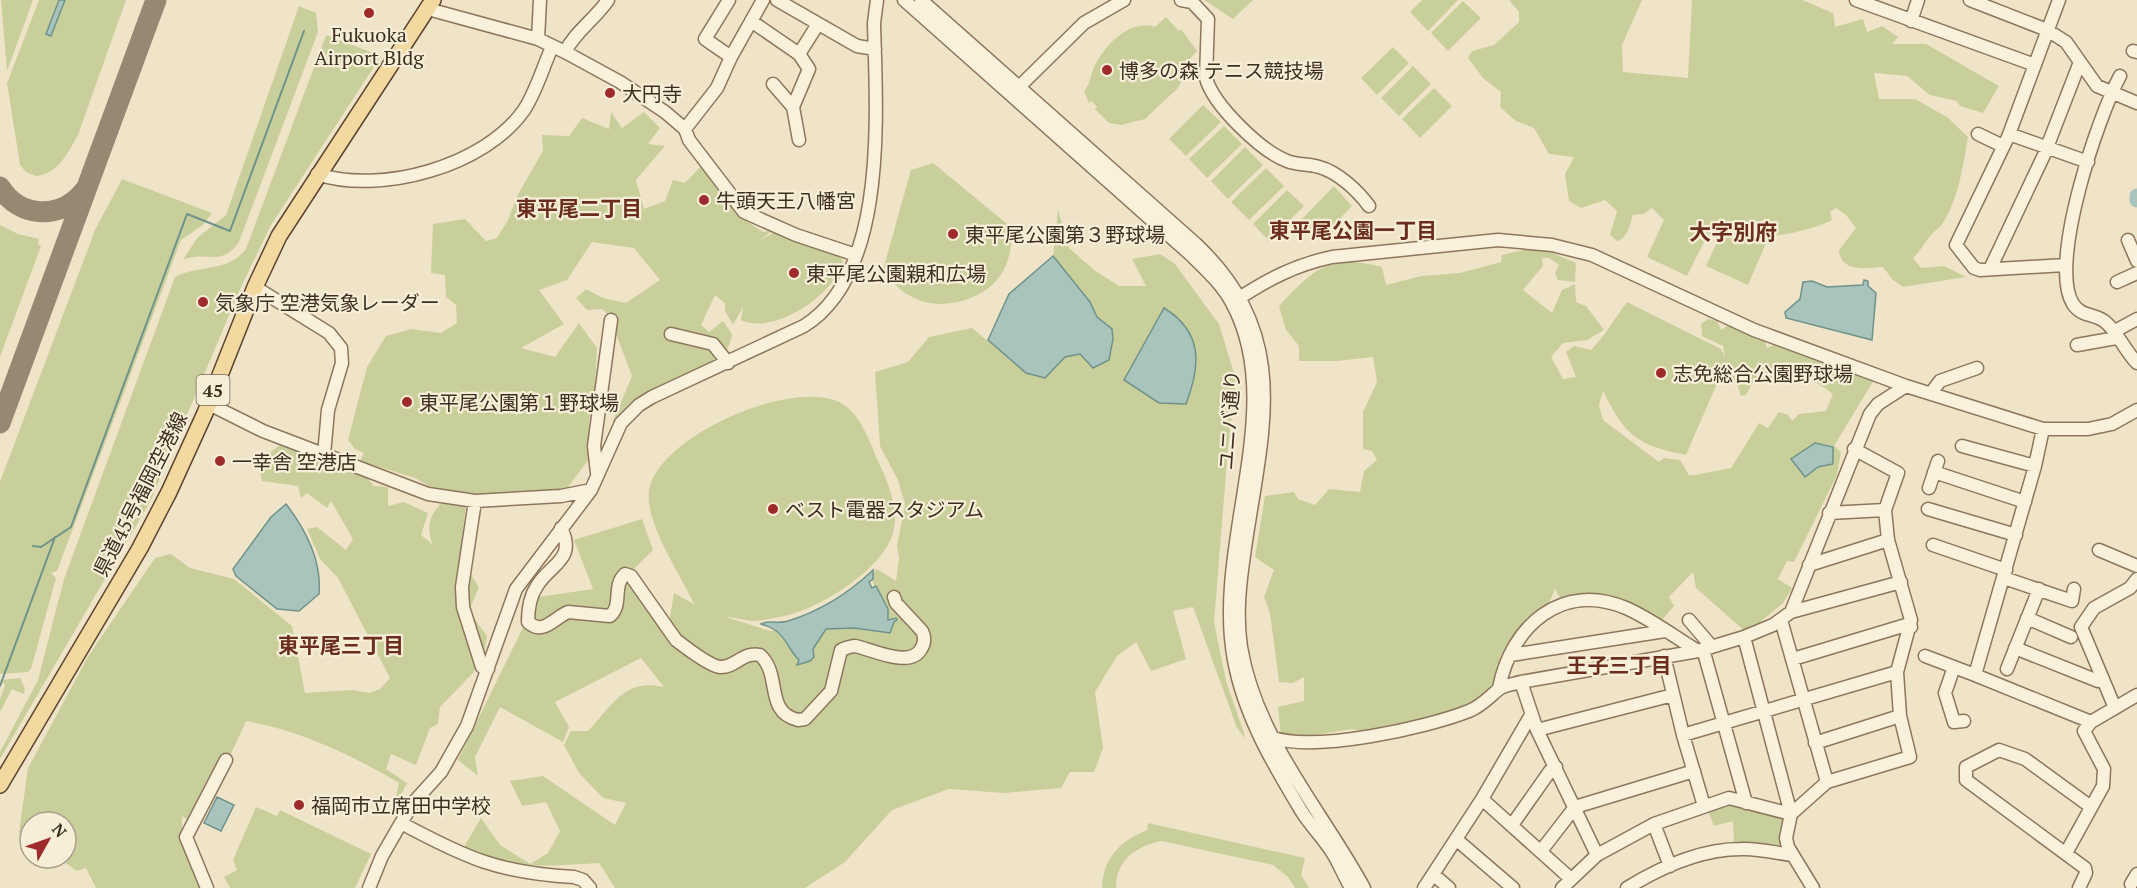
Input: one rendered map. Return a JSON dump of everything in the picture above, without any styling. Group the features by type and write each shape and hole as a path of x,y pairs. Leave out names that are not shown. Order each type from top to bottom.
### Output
{"main road":[{"name":"県道45号福岡空港線","path":"0,785 140,548 169,492 208,404 255,287 279,236 317,174 430,4"}],"street":[{"path":"538,39 540,0"},
{"path":"565,52 571,41 591,22 608,0"},
{"path":"729,0 705,39 730,57"},
{"path":"685,129 717,88 730,57 763,0"},
{"path":"777,0 857,46 874,49"},
{"path":"369,888 382,856 400,823 413,803 450,759 478,701 516,589 591,490 621,423 639,405 790,334 815,319 844,286 856,255 875,164 874,23 878,0"},
{"name":"ユニバ通り","path":"904,0 1191,255 1236,300"},
{"name":"ユニバ通り","path":"921,0 1213,261 1256,331 1265,380 1263,422 1239,587 1239,628 1249,682 1266,739 1303,814 1331,851 1350,888"},
{"path":"1019,87 1084,23 1124,0"},
{"path":"1181,0 1192,2 1208,19 1206,78 1208,86 1230,115 1267,151 1288,162 1330,171 1361,194 1369,206"},
{"path":"1856,0 2035,65"},
{"path":"1911,21 1918,0"},
{"path":"1970,0 2047,30 2066,42 2097,86 2137,103"},
{"path":"2059,0 2009,134 1956,245 1974,268 2065,265"},
{"path":"430,4 538,39 644,97 685,129 689,140 744,212 796,235 856,255"},
{"path":"751,21 799,54 809,69 793,107"},
{"path":"799,54 818,24"},
{"path":"317,174 360,181 398,180 445,164 483,147 525,109 552,47"},
{"path":"1990,269 2047,147 2080,62"},
{"path":"2120,76 2111,93 2076,199 2065,265 2072,302 2081,314 2102,320 2137,363"},
{"path":"773,84 793,107 799,140"},
{"path":"1978,134 2003,146"},
{"path":"2009,134 2088,162"},
{"path":"1236,300 1278,274 1308,262 1332,257 1497,240 1537,242 1592,255 1754,330 1906,386 2043,429 2096,428 2121,420 2137,410"},
{"path":"2128,240 2137,261"},
{"path":"2117,282 2137,273"},
{"path":"255,287 329,333 341,348 342,363 328,410 324,455"},
{"path":"2078,345 2116,335 2137,319"},
{"path":"597,474 594,446 611,320"},
{"path":"671,334 713,345 728,363"},
{"path":"1931,393 1940,381 1977,368"},
{"path":"1827,782 1793,659 1786,616 1870,414 1878,404 1906,386"},
{"path":"208,404 263,431 415,491 475,501 561,496 591,490"},
{"path":"1975,675 2016,536 2043,429"},
{"path":"1962,446 2035,466"},
{"path":"1791,814 1827,782 1910,757 1900,716 1897,672 1911,627 1911,620 1888,540 1885,510 1898,473 1854,449"},
{"path":"1929,488 1936,467 2025,502"},
{"path":"475,501 462,586 463,607 482,667 488,669"},
{"path":"1928,508 2016,536"},
{"path":"1829,513 1885,510"},
{"path":"561,528 567,539 564,554 557,566 535,588 528,611 528,622 540,628 550,625 568,612 610,616 616,607 619,582 625,574 630,576 671,634 685,647 718,667 726,666 746,655 760,655 771,670 775,702 779,709 798,720 805,719 831,690 842,650 851,646 910,657 921,650 924,636 922,631 896,603 894,597"},
{"path":"1809,565 1888,540"},
{"path":"1933,545 2072,601 2074,589"},
{"path":"2099,550 2137,566"},
{"path":"2115,708 2081,627 2094,608 2130,588 2137,579"},
{"path":"1499,688 1521,682 1705,649 1744,638 1786,616 1901,582"},
{"path":"2007,669 2039,589"},
{"path":"1266,739 1285,743 1368,738 1469,711 1490,699 1499,688 1511,655 1535,620 1550,608 1572,600 1598,601 1626,608 1665,631 1705,649"},
{"path":"2027,618 2071,637"},
{"path":"1689,620 1705,649 1723,725 1746,803"},
{"path":"1793,659 1906,625 1911,627"},
{"path":"1511,655 1665,631"},
{"path":"1744,638 1791,814 1786,838 1792,855 1813,888"},
{"path":"2016,648 2098,681 2102,680"},
{"path":"1664,656 1683,735 1704,806"},
{"path":"1925,656 2091,722"},
{"path":"1954,667 1945,693 1954,722 1964,721"},
{"path":"1683,735 1897,672"},
{"path":"1521,682 1537,730 1597,855"},
{"path":"1537,730 1673,695"},
{"path":"2066,853 2103,786 2104,769 2084,731 2091,722 2137,695"},
{"path":"1424,888 1457,840 1531,715"},
{"path":"1815,743 1900,716"},
{"name":"ユニバ通り","path":"1266,739 1364,888"},
{"path":"2079,888 2086,873 2085,868 1966,780 1966,767 1991,752 1999,750 2025,759 2091,807"},
{"path":"207,888 186,837 226,760"},
{"path":"1512,825 1550,771 1556,767"},
{"path":"1540,851 1575,807 1694,771"},
{"path":"1482,799 1540,851 1567,884 1597,855 1654,824 1729,798 1791,814"},
{"path":"400,823 477,861 508,871 574,877 583,880 590,888"},
{"path":"1654,824 1670,866"},
{"path":"1457,840 1513,888"},
{"path":"1627,888 1670,866 1702,855 1742,848 1792,855"},
{"path":"1434,875 1449,888"}],"green space":[{"path":"1,0 33,0 7,71"},
{"path":"39,0 126,0 78,135 62,162 50,171 36,176 26,172 20,165 7,83"},
{"path":"1204,0 1253,0 1233,19"},
{"path":"1422,0 1458,0 1428,31 1410,12"},
{"path":"1509,0 1642,0 1622,45 1623,72 1688,78 1692,0 1802,0 1833,13 1835,27 1863,19 1867,32 1882,26 1898,37 1892,44 1926,44 1999,86 1983,113 1960,106 1957,101 1930,95 1907,76 1874,73 1879,99 1915,99 1947,117 1968,137 1960,181 1953,203 1942,225 1913,258 1921,268 1944,266 1966,277 1903,287 1892,279 1883,267 1855,268 1849,266 1844,262 1839,250 1856,228 1846,215 1836,208 1830,212 1832,220 1826,223 1798,232 1777,235 1757,234 1737,222 1728,222 1767,241 1748,285 1706,266 1725,225 1712,235 1708,234 1687,276 1647,257 1664,220 1652,208 1644,214 1633,215 1626,234 1617,241 1610,235 1617,211 1605,200 1581,208 1569,201 1565,174 1574,157 1549,154 1534,128 1516,121 1500,107 1501,92 1483,78 1468,58 1472,51 1494,45 1519,22 1519,12"},
{"path":"1463,1 1481,18 1448,51 1431,33"},
{"path":"299,6 316,13 318,32 239,242 226,254 213,257 191,257 183,260 197,238 226,215"},
{"name":"博多の森 テニス競技場","path":"1166,17 1179,31 1181,29 1197,51 1187,62 1187,72 1178,88 1145,119 1121,125 1109,123 1095,109 1097,107 1092,101 1089,103 1084,91 1095,65 1120,35 1137,27 1146,25 1155,27"},
{"path":"326,35 381,56 271,225 241,287 151,500 0,759 0,752 38,680 64,579 175,277 230,262 246,249"},
{"path":"1393,47 1409,63 1377,95 1361,78"},
{"path":"1413,66 1431,84 1399,116 1381,98"},
{"path":"1434,88 1452,106 1420,138 1402,119"},
{"path":"1203,105 1221,122 1186,156 1169,139"},
{"path":"611,112 622,128 644,112 660,128 648,144 665,146 636,180 644,209 665,201 673,180 685,183 703,164 737,215 763,232 773,230 760,240 777,231 835,252 843,261 838,274 816,298 802,309 770,322 755,323 741,320 743,307 733,325 725,311 725,303 715,295 701,325 709,332 723,321 732,334 728,348 708,368 639,396 612,423 632,376 609,315 602,309 587,310 576,298 586,289 603,298 626,303 660,280 634,248 592,242 567,280 539,290 564,324 521,348 555,357 579,323 597,348 595,390 589,422 589,459 565,491 466,503 460,558 479,587 469,611 487,636 485,649 474,672 440,707 438,724 430,728 416,765 391,754 386,769 407,783 393,810 399,783 326,745 266,725 246,721 220,778 221,787 206,801 198,827 182,816 182,835 200,888 96,888 86,868 77,871 78,810 22,810 28,768 89,655 155,558 171,554 190,568 234,579 292,626 305,693 352,690 370,693 380,689 390,678 338,578 320,559 307,529 317,527 346,550 353,539 331,501 327,508 307,493 301,498 298,486 262,481 258,462 285,441 358,467 374,486 388,487 388,506 404,502 428,513 421,535 433,545 429,530 431,518 448,497 415,478 360,461 364,453 355,449 348,440 367,367 386,336 411,329 441,333 457,323 456,305 446,297 445,275 431,273 433,224 465,219 486,241 497,238 508,220 517,196 543,151 542,135 569,136 582,118 609,129"},
{"path":"1224,126 1242,144 1207,178 1189,159"},
{"path":"1245,147 1263,165 1228,199 1211,181"},
{"name":"東平尾公園第３野球場","path":"933,163 1012,228 1009,257 1005,268 995,282 985,290 962,301 937,304 925,302 905,293 883,270 911,170"},
{"path":"1266,168 1284,186 1249,220 1231,202"},
{"path":"122,179 212,213 203,225 181,240 57,571 51,573 56,578 31,669 28,672 0,674 0,482 95,230"},
{"path":"1334,186 1352,206 1319,240 1301,220"},
{"path":"1287,190 1304,206 1269,241 1253,224"},
{"path":"1058,210 1069,248 1094,270 1119,286 1146,286 1132,259 1160,254 1175,264 1219,324 1236,380 1228,448 1214,622 1226,681 1246,739 1237,728 1193,607 1173,611 1186,659 1151,671 1136,642 1117,656 1095,692 1103,748 1094,772 1070,772 1061,788 1004,793 949,789 892,810 845,862 805,888 615,888 599,863 531,865 500,860 464,847 481,818 500,845 530,864 548,853 560,831 546,802 522,806 510,781 543,776 615,825 626,803 603,798 579,773 564,745 571,731 588,731 612,703 629,690 650,685 664,687 641,658 555,702 569,727 563,742 500,707 475,757 478,776 458,760 538,597 593,589 574,540 642,519 653,550 623,580 669,623 674,593 694,604 658,534 649,504 649,491 658,470 676,450 701,432 730,417 762,405 792,398 820,397 841,403 848,408 868,438 886,478 895,512 894,529 889,543 866,571 850,584 815,605 799,612 764,620 752,621 726,617 770,631 780,629 820,631 884,606 869,574 877,569 896,581 899,558 897,546 905,504 898,480 880,446 875,372 908,362 929,337 972,328 1026,373 1065,356 1112,351 1112,329 1097,317 1090,302 1053,256","holes":["1164,308 1159,403 1124,380"]},
{"path":"0,225 18,234 39,239 38,244 41,246 0,357"},
{"path":"1527,249 1550,252 1576,263 1575,282 1558,280 1555,273 1559,265 1549,258 1542,258 1543,266 1523,290 1552,313 1562,290 1575,284 1576,302 1586,306 1604,330 1587,340 1563,343 1551,357 1563,379 1576,377 1566,352 1574,346 1591,350 1627,302 1721,349 1725,357 1723,346 1702,336 1701,324 1708,319 1717,321 1721,330 1728,325 1763,336 1767,348 1780,342 1874,380 1834,446 1841,452 1837,475 1794,562 1787,561 1778,579 1792,588 1783,603 1747,633 1696,588 1693,572 1669,597 1674,606 1662,620 1592,593 1562,601 1555,589 1547,608 1525,621 1508,647 1508,674 1486,699 1453,714 1371,733 1351,729 1316,735 1281,736 1278,707 1304,701 1304,677 1293,683 1279,682 1270,613 1264,597 1274,570 1255,557 1265,496 1294,492 1298,499 1315,505 1329,489 1360,492 1364,471 1377,460 1372,451 1363,449 1363,412 1377,382 1373,357 1337,361 1299,361 1299,346 1286,330 1279,306 1302,282 1323,267 1335,263 1364,263 1382,267 1386,285 1421,276 1460,273 1501,262 1502,255","holes":["1726,363 1719,384 1736,380 1741,396 1746,395 1755,378 1770,379 1785,371 1788,376 1804,383 1810,378 1833,394 1826,411 1799,414 1792,421 1788,415 1779,412 1768,428 1759,423 1731,468 1695,475 1689,475 1680,460 1664,458 1659,462 1603,420 1599,405 1603,391 1618,418 1634,436 1655,447 1686,455"]},
{"path":"20,678 25,688 24,694 12,689 0,712 0,699 5,685 0,680"},
{"path":"1728,803 1788,816 1786,849 1734,846 1733,821 1714,826 1708,811"},
{"path":"256,807 277,816 280,810 371,854 355,888 230,888 224,877 237,870 233,860"},
{"path":"1148,823 1305,858 1301,875 1309,888 1295,888 1288,877 1273,865 1161,841 1135,851 1123,862 1116,888 1102,888 1103,877 1110,859 1121,845 1147,830"}],"water":[{"path":"59,0 65,0 51,36 46,34"},
{"path":"1053,256 1090,302 1097,317 1112,329 1113,339 1109,360 1093,368 1080,354 1065,357 1045,378 1026,373 988,340 1009,294"},
{"path":"1864,280 1868,281 1868,286 1876,293 1872,340 1786,318 1785,312 1800,299 1803,282 1812,281 1827,287 1863,285"},
{"path":"1164,308 1177,317 1186,328 1195,350 1194,376 1186,404 1159,403 1124,380"},
{"path":"1815,443 1833,447 1833,464 1818,467 1805,477 1791,459"},
{"path":"286,504 306,535 318,570 319,594 299,611 277,609 236,576 233,569 271,517"},
{"path":"873,570 873,579 869,582 872,588 876,586 888,609 888,620 896,618 897,620 890,633 854,628 826,629 813,649 814,657 810,661 797,665 799,660 779,633 761,624 785,622 823,607 844,594"},
{"path":"217,797 234,805 221,831 204,823"}],"waterway":[{"path":"33,546 41,547 71,527 187,214 230,231 304,31"},
{"path":"0,686 55,537"}],"taxiway":[{"path":"0,423 156,0"},
{"path":"0,187 8,198 18,205 41,212 65,207 85,190"}],"place":[{"name":"Fukuoka Airport Bldg","path":"369,13"},
{"name":"博多の森 テニス競技場","path":"1107,70"},
{"name":"大円寺","path":"610,93"},
{"name":"牛頭天王八幡宮","path":"704,200"},
{"name":"東平尾公園第３野球場","path":"953,234"},
{"name":"東平尾公園親和広場","path":"794,273"},
{"name":"気象庁 空港気象レーダー","path":"203,302"},
{"name":"志免総合公園野球場","path":"1661,373"},
{"name":"東平尾公園第１野球場","path":"407,402"},
{"name":"一幸舎 空港店","path":"220,461"},
{"name":"ベスト電器スタジアム","path":"773,509"},
{"name":"福岡市立席田中学校","path":"299,805"}],"district":[{"name":"東平尾二丁目","path":"579,208"},
{"name":"東平尾公園一丁目","path":"1353,230"},
{"name":"大字別府","path":"1733,231"},
{"name":"東平尾三丁目","path":"341,645"},
{"name":"王子三丁目","path":"1619,665"}]}
